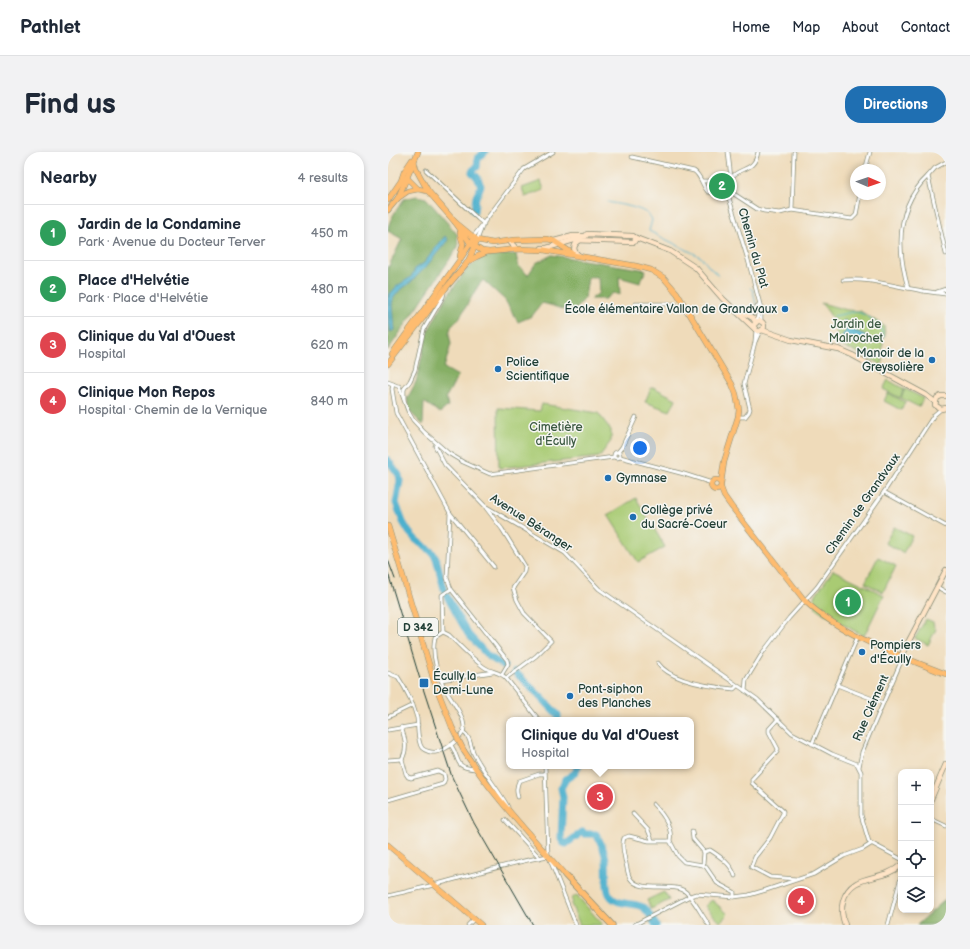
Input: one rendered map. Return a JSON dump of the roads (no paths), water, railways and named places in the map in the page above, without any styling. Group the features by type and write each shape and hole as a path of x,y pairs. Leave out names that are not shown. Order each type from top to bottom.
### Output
{"highway":[{"name":"D 342","path":"565,875 586,898"},
{"path":"586,898 608,925"},
{"path":"586,898 612,925"}],"main road":[{"path":"398,198 407,178 407,172 417,152"},
{"path":"388,200 401,181 408,165 412,163"},
{"path":"412,163 428,191 455,222 472,245 482,251 489,252"},
{"path":"407,178 418,189"},
{"path":"401,181 407,178 422,182"},
{"path":"388,210 398,198 408,191 418,189 428,191"},
{"path":"455,222 475,238 493,243 542,239 556,243 568,251 580,256"},
{"path":"450,273 460,256 463,244 459,228"},
{"path":"556,243 580,240 587,238 590,234 633,236 636,240 670,251 696,268 722,298 759,329"},
{"path":"467,263 478,256 489,252 547,248 573,236 587,238"},
{"path":"388,359 472,245 475,238"},
{"path":"541,248 546,244 542,239"},
{"path":"580,240 575,244 574,248 576,253 580,256"},
{"path":"512,241 512,245 517,249 544,250 651,270 664,278 677,293 732,384 736,394 739,410 738,417 717,485 724,496 805,601 814,610 858,636 946,674"},
{"path":"388,364 445,289 467,263 472,254 472,245"},
{"path":"733,308 758,322 759,329"},
{"path":"758,322 754,326 759,329 791,340 838,350 852,355 926,395 935,404 944,408"},
{"path":"926,395 944,395"},
{"path":"935,404 936,399 944,395"},
{"name":"D 342","path":"388,526 434,681 452,727 464,751 475,769 518,822 565,875"},
{"path":"903,655 946,570"},
{"path":"934,793 944,773 946,764"},
{"path":"388,845 481,925"},
{"path":"388,848 435,885 470,923 477,925"},
{"path":"845,925 842,914 842,906 849,890 859,881 893,872 898,868"}],"street":[{"path":"475,238 524,169 553,152"},
{"path":"632,157 694,170 697,172 708,192 729,193 730,179 728,152"},
{"path":"702,181 730,179 736,173 750,167 755,161 758,152"},
{"path":"792,210 794,152"},
{"path":"867,164 870,152"},
{"path":"908,288 900,250 901,230 905,214 918,185 935,168 946,162"},
{"path":"426,170 484,224"},
{"path":"928,176 946,254"},
{"name":"Chemin du Plat","path":"729,193 757,209 764,211 780,213 792,210 852,219 856,215 859,200"},
{"name":"Chemin du Plat","path":"729,193 761,311 758,322"},
{"path":"843,280 873,280 908,288 946,294"},
{"path":"404,401 404,388 410,381 415,370 421,341 429,319 443,297 445,289"},
{"path":"936,292 946,289"},
{"name":"Chemin du Plat","path":"747,315 756,310 758,298"},
{"path":"429,302 429,319"},
{"path":"635,304 674,304 690,314"},
{"path":"738,417 745,417 750,409 744,384 759,329"},
{"path":"388,382 404,388"},
{"path":"394,384 392,389 396,413 450,513 494,567"},
{"path":"399,386 413,420 437,444 448,453 490,474 620,457 684,474 717,485"},
{"name":"Chemin de Grandvaux","path":"935,404 935,414"},
{"name":"Chemin de Grandvaux","path":"745,691 746,680 763,652 789,618 817,587 884,492 935,414 944,408"},
{"path":"614,457 614,454 622,447 636,417"},
{"name":"Avenue Béranger","path":"437,444 435,446 445,465 485,506 565,553 599,589 757,699 792,733 832,754 853,762 859,767"},
{"path":"618,452 620,457"},
{"path":"884,492 946,526"},
{"path":"485,506 502,529 524,566 524,572 513,588 516,600 524,612 551,640 550,643 536,656 507,676"},
{"path":"450,513 447,578 450,591 507,660 508,664 503,673"},
{"path":"937,587 946,592"},
{"path":"443,632 442,595 450,591"},
{"path":"443,632 479,663 493,672"},
{"path":"388,673 398,676 410,698 418,725 422,748 430,752 436,752 451,745 463,732 464,727 463,721 441,680 435,660 433,644 435,637 443,632"},
{"path":"812,744 858,636"},
{"name":"Rue Clément","path":"871,844 869,842 861,815 861,772 859,767 862,752 871,729 903,655"},
{"path":"658,663 661,668 695,683 734,689 737,686"},
{"path":"441,680 493,672 503,673 507,676 537,717"},
{"path":"837,685 883,703"},
{"path":"388,717 413,705"},
{"path":"778,719 769,729 769,732 778,749 778,752 752,779 752,783 784,813 770,838 755,857 751,867 770,877 798,879"},
{"path":"388,730 418,725"},
{"path":"388,760 402,759 406,754 405,736 401,727"},
{"path":"463,732 469,738 473,753 514,816"},
{"path":"451,745 460,765 464,768 475,769"},
{"path":"388,800 443,784 445,780 444,774 438,771 411,778 408,777 402,759"},
{"path":"545,769 548,856 576,925"},
{"path":"518,797 516,790 519,781 539,774 545,774"},
{"path":"653,804 669,826 672,835 670,841 678,856 684,862 703,865 706,867 717,883 734,892 734,897"},
{"path":"632,814 648,830 652,840"},
{"path":"505,820 540,858"},
{"path":"934,820 944,825"},
{"path":"692,831 693,839 704,852 703,865"},
{"path":"670,841 649,841 629,836 623,840 622,847 630,878 636,883 644,886 680,889 690,896 701,915 709,925"},
{"path":"634,925 696,894 734,897 749,895 814,874 844,856 863,849 871,844 898,858"},
{"path":"704,852 710,850 717,854 732,868 735,876"},
{"path":"388,896 548,856"},
{"path":"554,873 556,869 560,869"},
{"path":"888,925 898,888"}],"water":[{"path":"445,236 448,240 425,268 398,292 393,299 394,330 391,332 388,314 388,298 390,294 397,286 411,277 415,269 424,263"},
{"path":"845,320 848,328 869,338 862,343 853,344 845,340 842,335 847,330 842,327 842,322"}],"waterway":[{"path":"474,211 476,197 481,186 477,177 472,172 477,167 478,158 485,152"},
{"path":"608,202 633,207 645,212 652,220 649,231 701,257 719,276"},
{"path":"750,288 753,290 756,305"},
{"path":"834,316 851,312 866,315 878,325 884,338"},
{"path":"388,460 399,475 400,481 396,503 403,522 416,540 432,552 436,558 445,593 468,634 488,656 504,666"},
{"path":"515,672 539,695 558,715 558,717"},
{"path":"574,838 566,844 563,843 561,838 563,797 561,788 566,779 575,773 577,769"},
{"path":"577,836 581,832 585,834 596,834 602,846 605,857 609,894 612,898 619,902 643,907 656,925"}],"railway":[{"path":"388,560 395,579"},
{"path":"388,573 419,676 452,777 474,823 533,925"}],"place":[{"name":"Place d'Helvétie","path":"722,186"},
{"name":"École élémentaire Vallon de Grandvaux","path":"785,309"},
{"name":"Manoir de la Greysolière","path":"932,360"},
{"name":"Police Scientifique","path":"498,369"},
{"name":"Gymnase","path":"608,478"},
{"name":"Collège privé du Sacré-Coeur","path":"633,517"},
{"name":"Jardin de la Condamine","path":"848,602"},
{"name":"Pompiers d'Écully","path":"862,652"},
{"name":"Écully la Demi-Lune","path":"424,683"},
{"name":"Pont-siphon des Planches","path":"570,696"},
{"name":"Clinique du Val d'Ouest","path":"600,797"},
{"name":"Clinique Mon Repos","path":"801,901"}],"park label":[{"name":"Jardin de Malrochet","path":"856,331"},
{"name":"Cimetière d'Écully","path":"556,434"}]}
